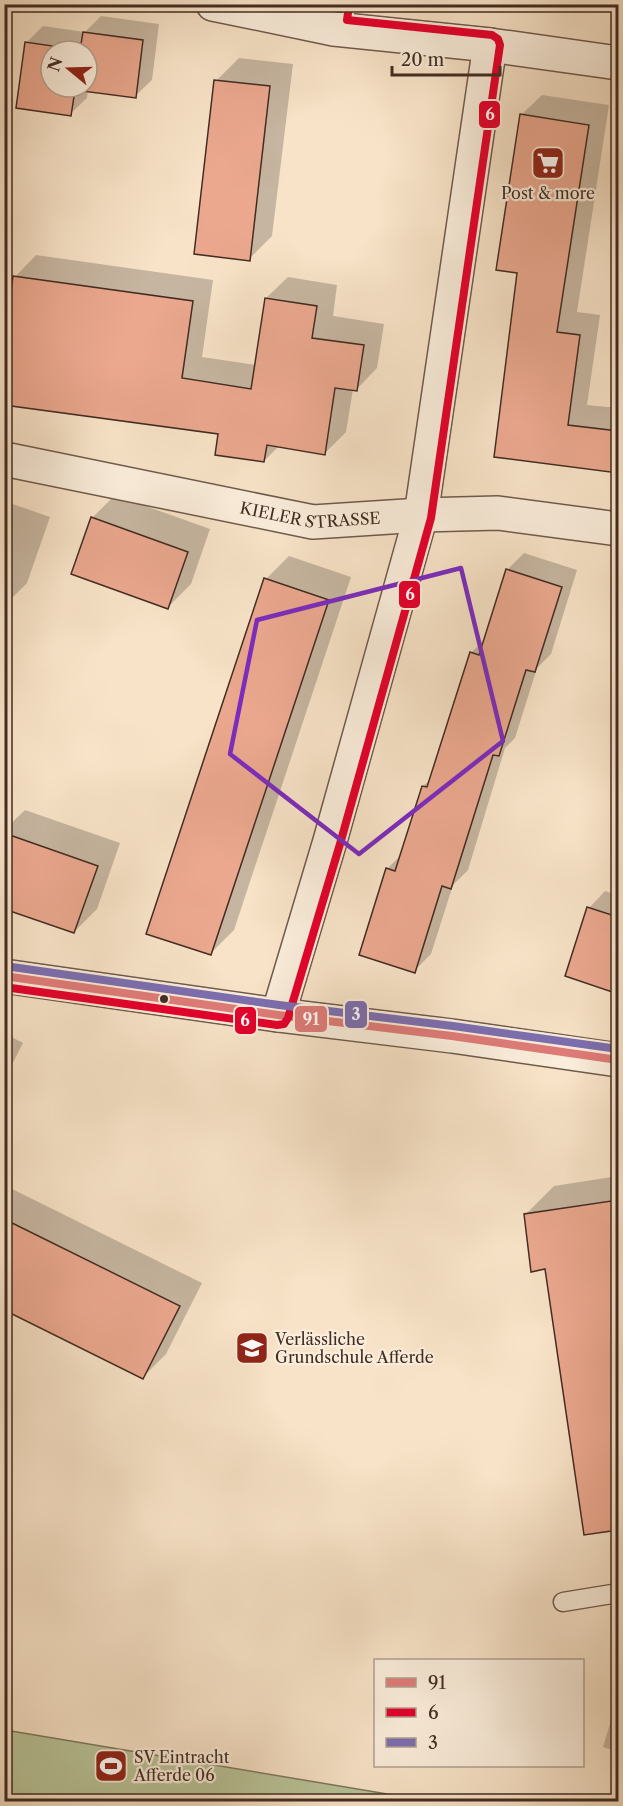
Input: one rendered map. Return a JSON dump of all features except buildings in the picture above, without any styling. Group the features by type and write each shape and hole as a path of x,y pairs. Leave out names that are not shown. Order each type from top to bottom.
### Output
{"street":[{"path":"213,4 337,17 490,45 618,63"},
{"path":"278,1015 330,841 421,515 490,45"},
{"name":"KIELER STRASSE","path":"4,459 314,522 498,513 618,529"},
{"path":"4,976 618,1060"}],"lane":[{"path":"563,1602 618,1593"}],"highlighted area":[{"path":"461,568 503,741 359,854 230,754 257,620"}],"green space":[{"name":"SV Eintracht Afferde 06","path":"5,1730 429,1801 5,1801"}],"transit line":[{"name":"6","path":"4,987 277,1025 284,1024 288,1018 340,844 431,518 500,45 498,39 492,35 347,20 349,6"},
{"name":"3","path":"5,966 279,1005 618,1049"},
{"name":"91","path":"4,976 618,1060"}],"place":[{"name":"Post & more","path":"548,163"},
{"name":"Verlässliche Grundschule Afferde","path":"252,1348"},
{"name":"SV Eintracht Afferde 06","path":"111,1766"}]}
